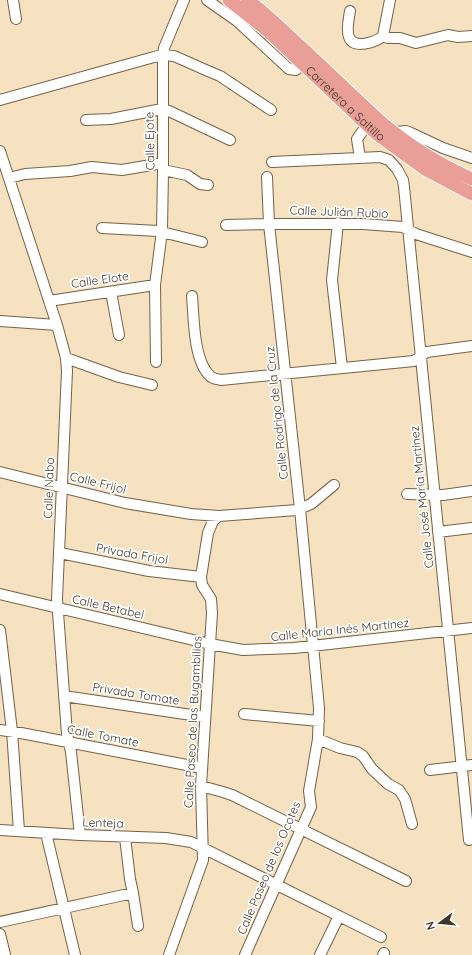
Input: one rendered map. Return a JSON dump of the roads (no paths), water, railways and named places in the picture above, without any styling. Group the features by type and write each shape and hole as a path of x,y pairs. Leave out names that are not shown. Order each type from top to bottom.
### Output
{"main road":[{"name":"Carretera a Saltillo","path":"229,0 268,31 368,125 392,145 425,168 472,194"},
{"name":"Carretera a Saltillo","path":"243,11 275,23 394,132 446,167 472,179"}],"street":[{"path":"12,0 16,19"},
{"name":"Calle Ejote","path":"156,362 155,285 162,232 163,55 164,48 184,0"},
{"path":"207,0 243,11"},
{"path":"350,11 349,38 352,42 361,44 372,42 383,36 390,0"},
{"path":"383,36 388,38 400,38 416,43 448,35 456,37 472,36"},
{"path":"0,100 163,55 168,55 220,76 271,110"},
{"path":"86,120 111,119 162,109 230,140"},
{"path":"360,158 357,139 368,125"},
{"path":"394,132 412,132 443,148 472,158"},
{"path":"272,162 384,158 392,145"},
{"name":"Calle Nabo","path":"0,151 57,325 66,358 67,371 63,488 57,609 64,696 80,835"},
{"name":"Calle José María Martínez","path":"384,158 397,168 403,180 422,356 448,632 467,766 470,834"},
{"path":"9,178 25,174 62,172 92,168 122,170 163,167 187,175 200,184 208,185"},
{"name":"Calle Rodrigo de la Cruz","path":"267,177 269,224 314,646"},
{"path":"338,223 332,280 342,368"},
{"name":"Calle Julián Rubio","path":"226,225 338,223 403,227 416,234 472,252"},
{"path":"102,228 162,232 202,242"},
{"name":"Calle Elote","path":"49,301 155,285"},
{"path":"111,292 119,335"},
{"path":"192,296 198,350 203,367 210,376 221,380 414,361 427,352 472,346"},
{"path":"0,321 57,325"},
{"path":"66,358 123,379 152,385"},
{"name":"Calle Frijol","path":"0,472 125,503 192,514 218,516 291,511 300,509"},
{"path":"300,509 311,504 334,485"},
{"path":"407,494 434,495 472,491"},
{"path":"201,577 208,533 213,521 218,516"},
{"path":"438,532 472,528"},
{"name":"Privada Frijol","path":"60,554 149,571 201,577"},
{"name":"Calle Paseo de las Bugambilias","path":"169,955 202,864 203,847 201,786 212,603 210,596 202,586 201,577"},
{"name":"Calle Betabel","path":"0,594 57,609 210,644"},
{"name":"Calle María Inés Martínez","path":"210,644 243,650 266,650 448,632 472,628"},
{"path":"0,630 2,672 12,731 19,831"},
{"name":"Calle Paseo de los Ocotes","path":"245,955 311,807 310,791 318,739 319,721 314,646"},
{"name":"Privada Tomate","path":"64,696 205,717"},
{"path":"244,714 319,721"},
{"name":"Calle Tomate","path":"0,730 12,731 202,768"},
{"path":"318,739 334,746 357,752 362,756 372,769 388,784 399,790 405,799 412,824"},
{"path":"430,770 467,766"},
{"path":"201,786 232,795 301,831 406,881"},
{"name":"Lenteja","path":"0,830 172,839 191,842 277,886 381,936"},
{"path":"46,833 75,955"},
{"path":"125,837 129,876 138,926"},
{"path":"0,922 133,893"},
{"path":"320,955 339,916"},
{"path":"0,934 5,955"}]}
